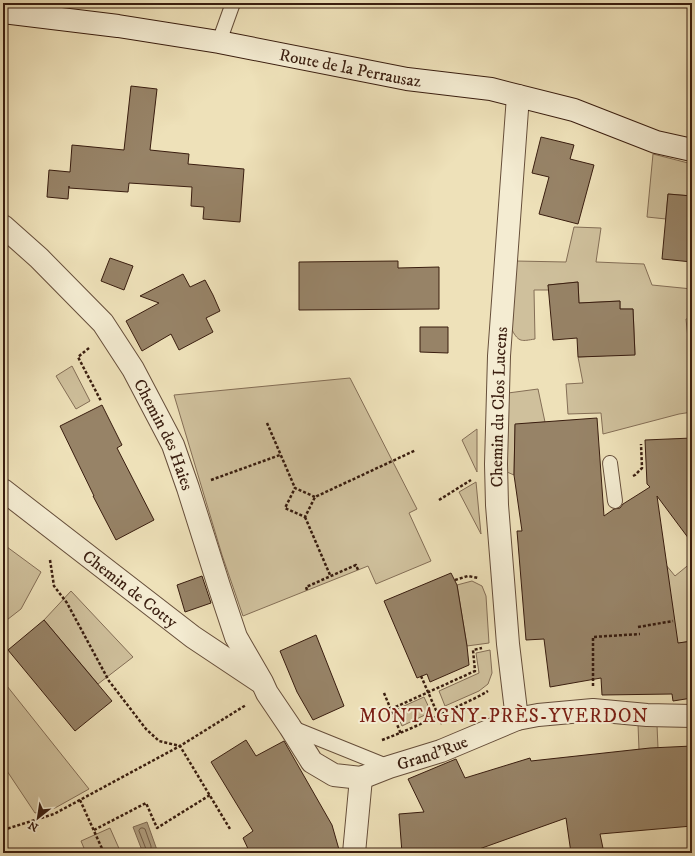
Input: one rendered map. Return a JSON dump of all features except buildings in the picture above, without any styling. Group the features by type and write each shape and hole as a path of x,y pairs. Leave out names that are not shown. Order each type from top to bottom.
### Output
{"street":[{"name":"Route de la Perrausaz","path":"3,12 118,26 219,42 407,79 491,89 574,110 656,142 692,150"},
{"name":"Chemin du Clos Lucens","path":"516,719 508,644 497,505 496,464 499,356 518,96"},
{"name":"Chemin des Haies","path":"3,226 39,258 103,323 133,369 173,445 236,637 264,688 312,762 334,775 361,778"},
{"name":"Chemin de Cotty","path":"3,490 193,637 264,688"},
{"name":"Grand'Rue","path":"361,778 389,767 441,751 516,719 538,715 593,710 647,715 692,716"},
{"path":"354,853 361,778"}],"lane":[{"path":"219,42 233,3"},
{"path":"610,463 615,501"},
{"path":"290,727 389,767"}],"path":[{"path":"92,345 78,357 101,401"},
{"path":"267,423 295,488 315,497"},
{"path":"305,517 315,497 416,450"},
{"path":"188,488 280,455"},
{"path":"439,500 496,464"},
{"path":"295,488 285,508 305,517 330,576"},
{"path":"55,529 47,543 54,586 67,602 109,681 146,729 159,741 180,746 230,829"},
{"path":"307,590 306,587 356,565 358,570"},
{"path":"455,580 468,576 480,579"},
{"path":"638,627 673,621"},
{"path":"593,710 593,637 640,634"},
{"path":"391,709 475,671 473,650 508,644"},
{"path":"421,676 452,746"},
{"path":"3,830 54,814 180,746 253,700 264,688"},
{"path":"401,733 439,716 490,690"},
{"path":"384,693 411,761"},
{"path":"94,830 146,803 157,828 210,795"},
{"path":"80,800 104,853"}],"shaded area":[{"path":"653,154 692,164 692,196 668,194 666,219 647,217"},
{"path":"574,227 601,228 596,262 644,264 652,285 692,289 692,318 686,319 692,374 692,412 603,434 601,413 568,414 566,384 583,383 578,357 635,354 633,309 620,309 620,301 579,303 578,282 548,285 549,290 534,290 535,339 521,340 514,334 512,330 516,261 566,262"},
{"path":"72,366 90,401 76,409 56,376"},
{"path":"350,378 417,509 409,513 431,561 376,584 368,566 243,616 222,555 174,395"},
{"path":"538,389 545,422 515,425 514,475 507,472 505,425 508,393"},
{"path":"477,429 477,472 462,440"},
{"path":"476,482 481,534 459,492"},
{"path":"3,544 41,572 21,609 3,623"},
{"path":"692,562 692,641 662,646 666,565 675,576"},
{"path":"472,581 482,586 486,596 489,643 467,646 457,585"},
{"path":"71,591 133,657 98,684 44,620"},
{"path":"490,650 492,673 488,684 479,691 445,706 439,691 479,673 476,653"},
{"path":"3,681 89,789 55,808 35,813 3,765"},
{"path":"424,697 431,712 402,726 395,710"},
{"path":"638,724 657,725 658,748 639,750"},
{"path":"110,828 121,853 86,853 81,841"}],"water":[{"path":"147,822 157,850 143,853 133,827"}],"district":[{"name":"MONTAGNY-PRÈS-YVERDON","path":"504,715"}]}
